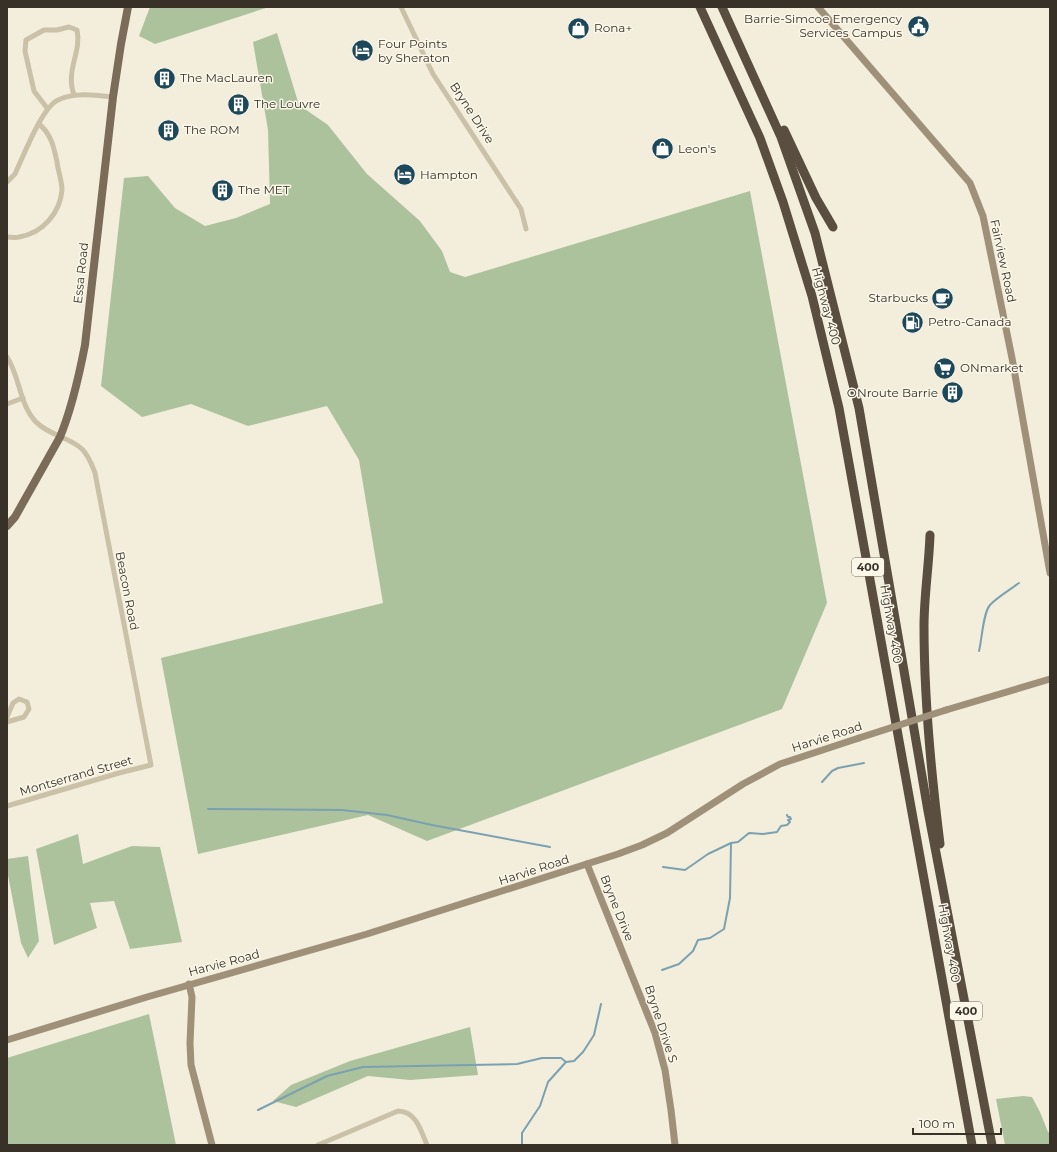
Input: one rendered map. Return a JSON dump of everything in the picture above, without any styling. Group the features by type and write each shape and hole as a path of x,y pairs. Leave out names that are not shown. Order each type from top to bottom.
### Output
{"highway":[{"name":"Highway 400","path":"700,7 760,138 783,202 812,296 839,408 972,1145"},
{"name":"Highway 400","path":"722,7 765,98 781,137 815,233 859,408 928,811 992,1145"},
{"path":"765,98 782,125 816,198 833,227"},
{"path":"930,535 925,633 928,730 932,779 941,849 941,877"}],"main road":[{"name":"Essa Road","path":"7,526 15,517 60,437 78,376 85,345 120,44 128,7"}],"street":[{"name":"Bryne Drive","path":"401,7 433,74 521,209 526,229"},
{"name":"Fairview Road","path":"818,7 970,183 983,216 1012,358 1050,573"},
{"path":"47,108 34,92 25,51 26,40 44,30 57,30 69,27 77,30 78,37 71,74 71,86 74,96"},
{"path":"7,182 15,174 47,108 57,100 74,96 94,95 113,97"},
{"path":"7,237 19,237 33,233 43,227 58,207 62,188 53,145 44,128 39,124"},
{"name":"Beacon Road","path":"7,357 14,370 22,398 31,416 42,427 82,448 89,458 95,473 151,765"},
{"path":"7,404 22,398"},
{"name":"Harvie Road","path":"7,1040 189,984 367,934 642,845 667,833 744,784 780,764 946,710 1050,679"},
{"path":"7,717 13,703 19,700 26,702 29,709 24,717 7,722"},
{"name":"Montserrand Street","path":"7,806 151,765"},
{"name":"Bryne Drive","path":"587,864 626,960"},
{"name":"Bryne Drive S","path":"626,960 655,1034 665,1070 675,1145"},
{"path":"189,984 192,997 190,1043 191,1065 212,1145"},
{"path":"318,1145 398,1111 408,1112 414,1118 427,1145"}],"green space":[{"path":"150,7 269,7 155,44 139,36"},
{"path":"277,33 299,105 328,125 367,174 420,221 442,251 450,272 465,277 750,191 827,603 782,709 427,841 368,815 198,854 161,658 383,603 359,460 327,406 248,426 191,404 142,417 101,386 124,178 148,176 175,208 205,226 236,218 270,204 268,130 253,42"},
{"path":"78,834 83,864 132,846 160,847 182,942 130,949 114,901 90,903 97,928 54,945 36,849"},
{"path":"28,856 39,941 28,958 21,943 7,870 7,859"},
{"path":"149,1014 176,1145 7,1145 7,1058"},
{"path":"470,1027 478,1075 410,1080 368,1076 296,1107 273,1101 291,1085 350,1061"},
{"path":"1023,1096 1032,1097 1048,1132 1050,1133 1050,1145 1005,1145 996,1099"}],"waterway":[{"path":"979,651 984,620 990,605 1019,583"},
{"path":"822,782 832,771 838,768 864,763"},
{"path":"208,809 342,810 387,815 550,847"},
{"path":"663,867 685,870 708,854 731,843 738,842 749,833 763,834 777,832 781,826 787,825 790,822 788,820 791,819 787,815"},
{"path":"662,970 679,964 693,951 698,940 710,938 724,929 730,898 731,843"},
{"path":"522,1145 522,1133 540,1106 548,1082 566,1062 574,1061 583,1052 594,1035 601,1004"},
{"path":"258,1110 327,1076 363,1067 517,1064 542,1058 561,1058 566,1062"}],"place":[{"name":"Barrie-Simcoe Emergency Services Campus","path":"918,26"},
{"name":"Rona+","path":"579,28"},
{"name":"Four Points by Sheraton","path":"362,51"},
{"name":"The MacLauren","path":"164,78"},
{"name":"The Louvre","path":"238,104"},
{"name":"The ROM","path":"169,130"},
{"name":"Leon's","path":"662,149"},
{"name":"Hampton","path":"405,175"},
{"name":"The MET","path":"222,190"},
{"name":"Starbucks","path":"943,298"},
{"name":"Petro-Canada","path":"913,322"},
{"name":"ONmarket","path":"944,368"},
{"name":"ONroute Barrie","path":"953,393"}]}
